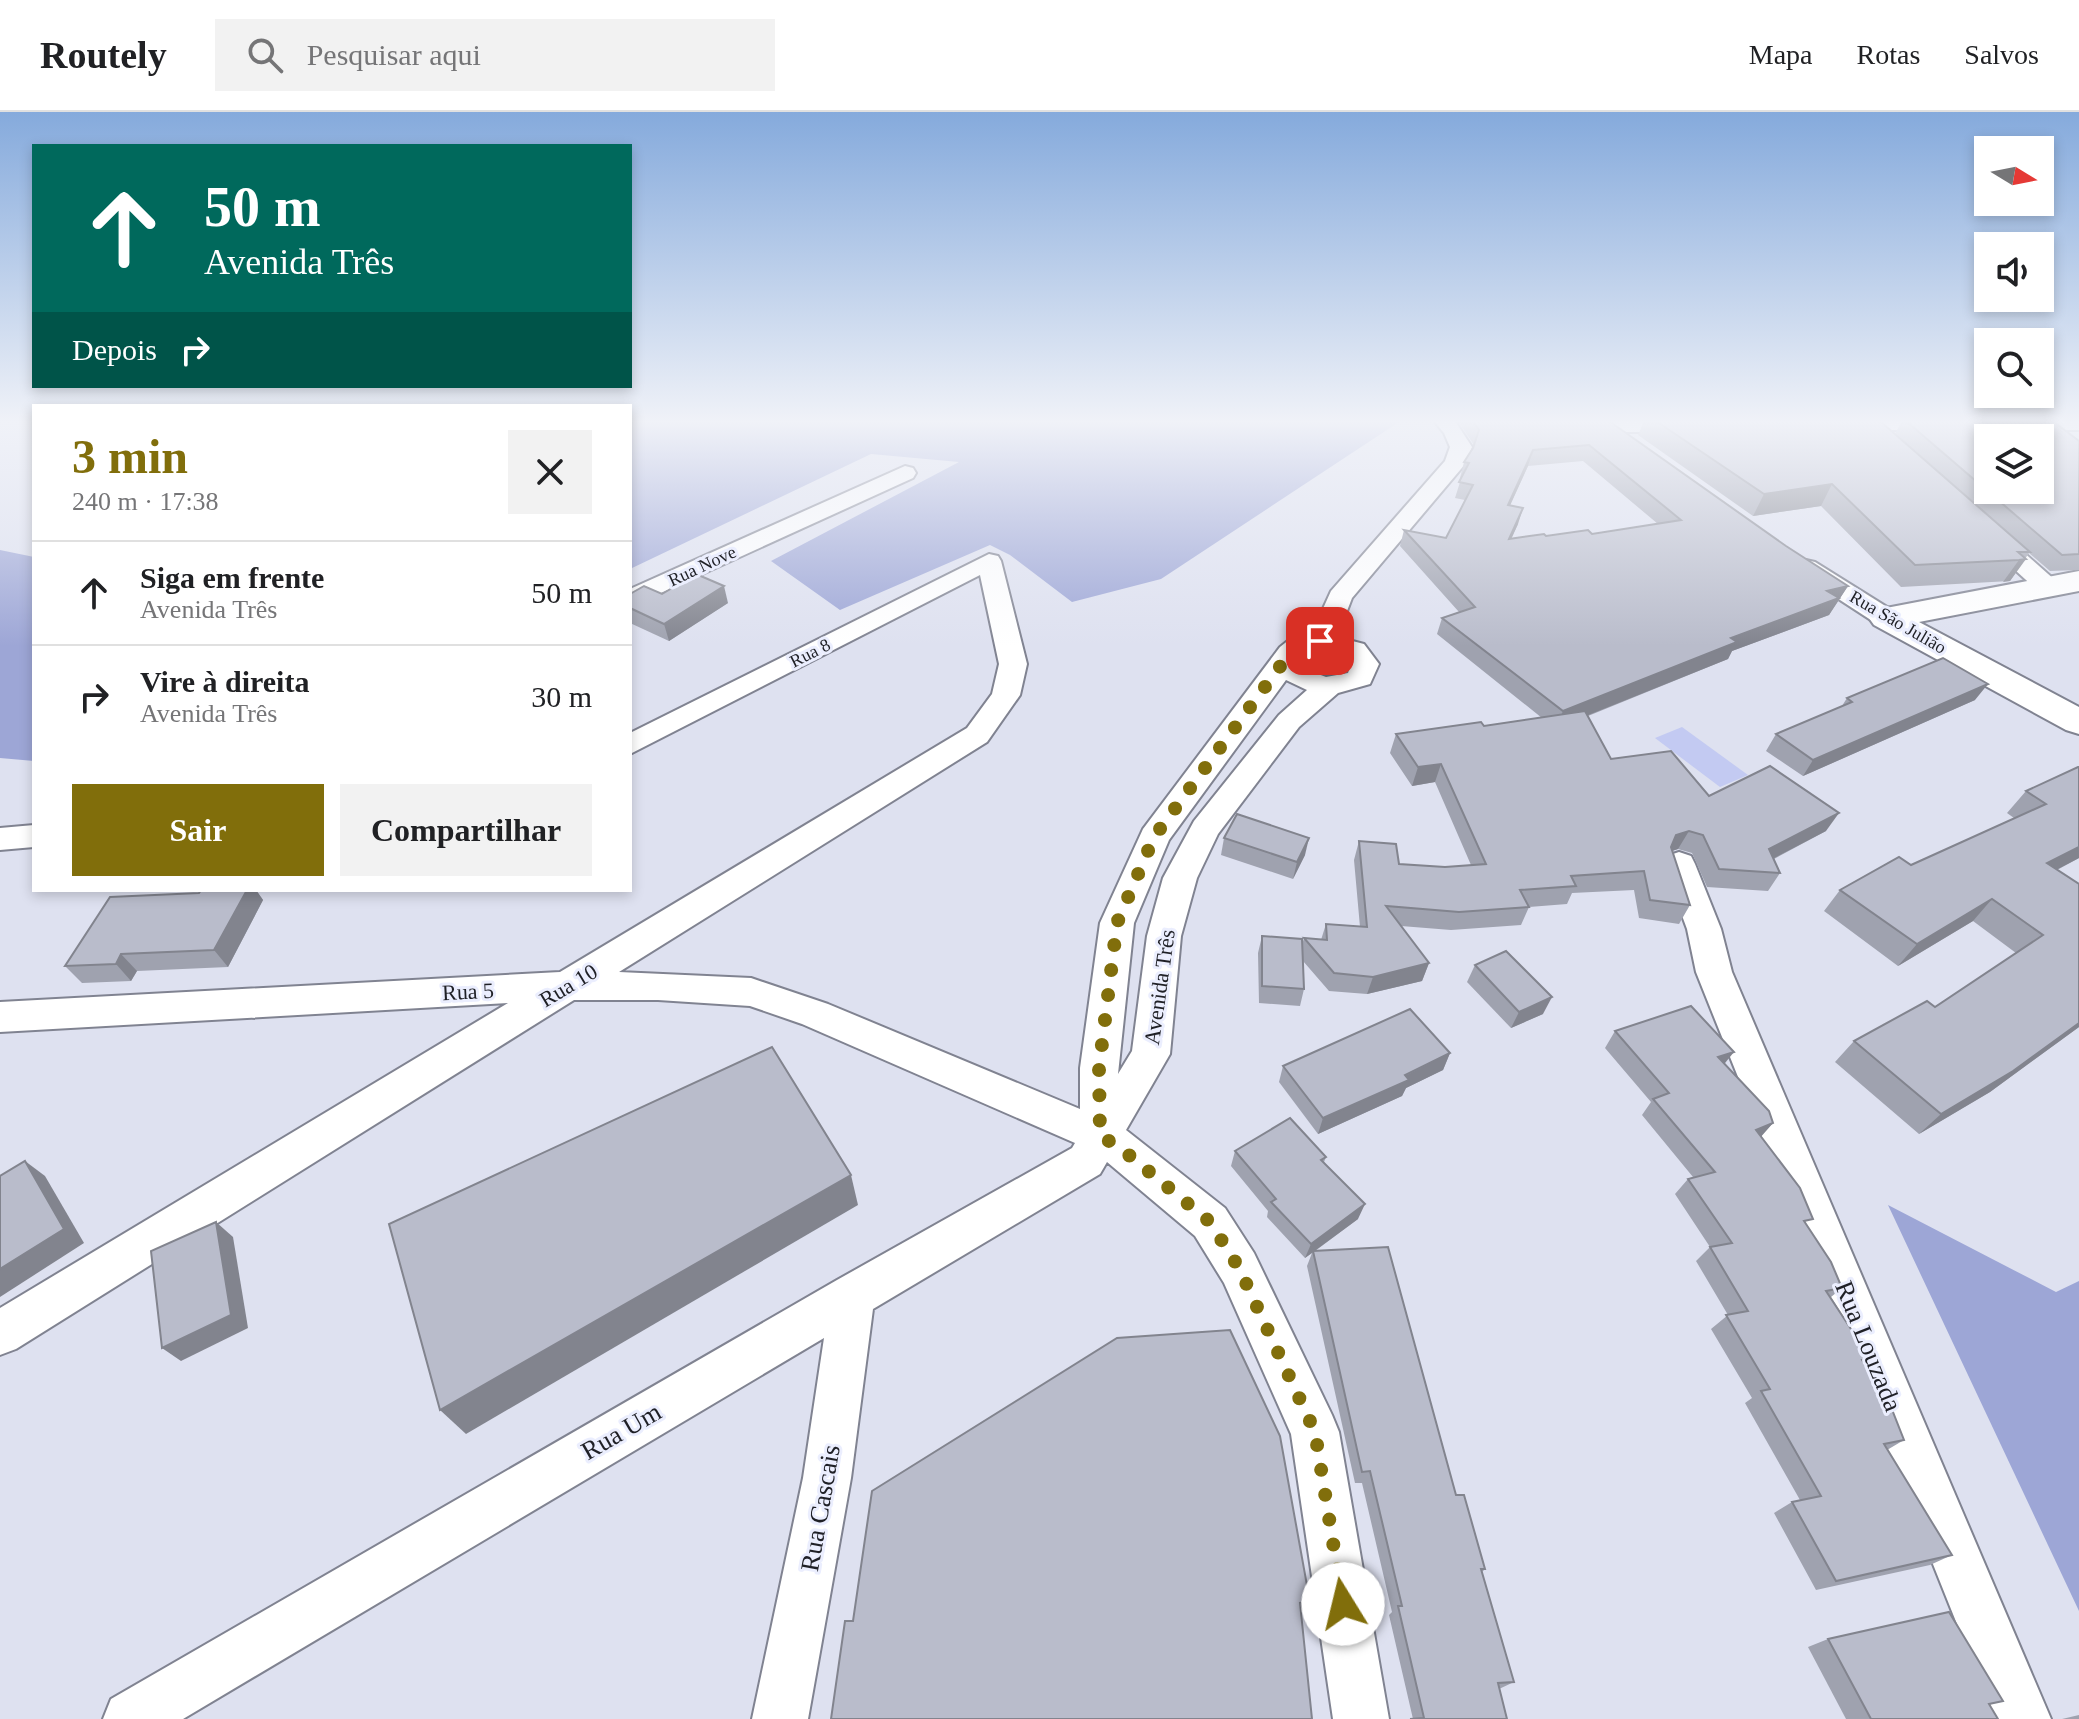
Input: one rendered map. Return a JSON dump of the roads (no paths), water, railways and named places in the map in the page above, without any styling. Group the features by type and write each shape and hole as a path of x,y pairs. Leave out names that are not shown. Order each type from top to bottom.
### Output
{"street":[{"name":"Rua Nove","path":"632,598 855,496"},
{"path":"1361,1719 1315,1432 1239,1268 1210,1222 1124,1151 1093,1148 1099,1068 1117,923 1154,837 1299,645 1322,641 1340,596 1426,496"},
{"path":"1968,515 2063,584"},
{"name":"Rua São Julião","path":"1788,555 1886,618 2079,722"},
{"name":"Rua 8","path":"632,744 989,561"},
{"name":"Rua 10","path":"0,1333 977,735 1006,695 1013,664 989,561"},
{"path":"1886,618 2063,584"},
{"name":"Avenida Três","path":"1093,1148 1151,1054 1164,936 1180,878 1205,829 1289,721 1329,686 1352,683 1364,672 1365,664 1354,650 1322,641"},
{"path":"1288,658 1289,665 1303,679 1329,686"},
{"path":"0,839 32,836"},
{"name":"Rua Louzada","path":"1679,864 1704,929 1714,972 2023,1719"},
{"name":"Rua 5","path":"0,1017 567,986 658,986 751,992 815,1014 1093,1148"},
{"name":"Rua Um","path":"131,1719 853,1295 1093,1148"},
{"name":"Rua Cascais","path":"780,1719 827,1478 853,1295"}]}
